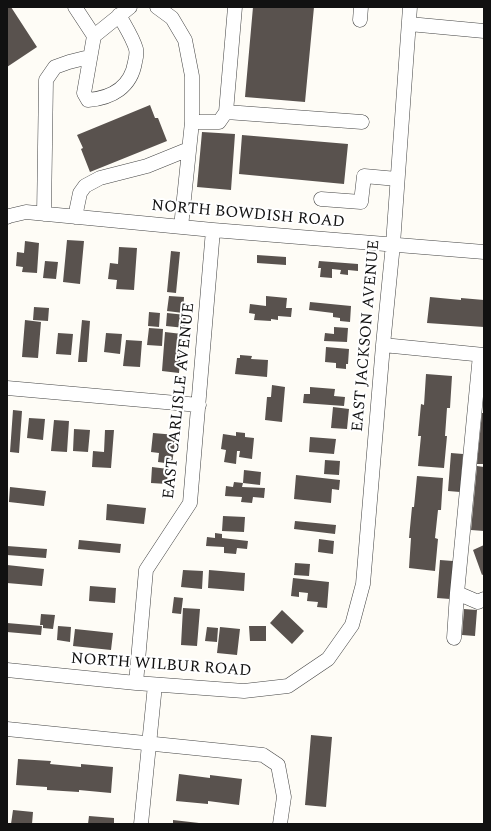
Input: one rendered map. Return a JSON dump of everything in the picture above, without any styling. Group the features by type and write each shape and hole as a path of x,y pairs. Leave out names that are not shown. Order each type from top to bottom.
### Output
{"street":[{"path":"75,7 94,36"},
{"path":"157,7 172,18 185,40 192,76 192,122 181,227"},
{"path":"192,122 219,122 226,112 235,7"},
{"name":"EAST JACKSON AVENUE","path":"328,659 352,624 363,584 393,244 410,7"},
{"path":"125,11 137,51 134,67 126,84 114,94 99,99 88,100 84,93 89,57 94,36 125,11"},
{"path":"409,24 484,31"},
{"path":"44,214 46,80 55,67 89,57"},
{"path":"226,112 362,122"},
{"path":"75,217 80,193 85,186 100,178 147,166 189,149"},
{"path":"321,199 361,202 364,176 398,179"},
{"name":"NORTH BOWDISH ROAD","path":"8,216 26,212 213,230 484,252"},
{"name":"EAST CARLISLE AVENUE","path":"136,684 146,570 190,503 213,230"},
{"path":"383,345 482,355 457,592 454,638"},
{"path":"7,388 199,405"},
{"path":"457,592 478,602 484,599"},
{"name":"NORTH WILBUR ROAD","path":"7,670 136,684 244,691 288,686 328,659"},
{"path":"141,824 155,685"},
{"path":"7,729 263,755 278,765 284,798 280,824"}],"building":[{"path":"7,7 11,7 37,47 7,67"},
{"path":"253,7 314,7 305,102 245,97"},
{"path":"150,105 155,118 158,118 167,141 90,172 81,149 83,148 77,135"},
{"path":"202,132 235,134 231,190 197,187"},
{"path":"242,135 348,144 344,184 239,174"},
{"path":"67,240 84,241 80,284 63,282"},
{"path":"25,241 39,243 37,273 22,272 23,267 16,266 17,252 24,253"},
{"path":"119,247 137,248 134,290 116,289 117,280 108,279 110,263 118,264"},
{"path":"171,251 180,252 176,293 167,292"},
{"path":"257,255 286,257 286,265 257,263"},
{"path":"45,261 58,262 56,279 43,278"},
{"path":"319,261 358,264 358,271 348,270 348,275 340,274 341,270 332,269 332,278 320,277 321,268 318,268"},
{"path":"169,296 184,297 183,313 167,311"},
{"path":"266,296 287,298 286,308 292,308 291,317 278,316 278,320 271,319 271,321 254,320 255,314 249,313 250,304 266,306"},
{"path":"430,297 461,300 461,298 484,300 484,327 427,323"},
{"path":"310,302 351,306 350,322 340,321 340,318 333,317 333,313 309,310"},
{"path":"34,307 49,308 48,321 33,320"},
{"path":"149,312 160,313 159,327 148,326"},
{"path":"167,313 186,315 185,328 166,326"},
{"path":"25,320 41,322 38,358 22,357"},
{"path":"82,320 90,321 87,362 78,362"},
{"path":"334,327 348,328 347,342 324,341 325,333 334,334"},
{"path":"149,328 163,329 162,346 147,345"},
{"path":"165,332 182,334 179,373 162,371"},
{"path":"58,333 73,334 71,355 56,354"},
{"path":"106,333 122,334 120,354 104,352"},
{"path":"126,340 142,341 140,367 123,366"},
{"path":"326,347 349,349 348,364 346,364 346,369 336,368 336,363 325,362"},
{"path":"240,355 252,356 251,359 268,360 267,377 235,374 237,358 240,358"},
{"path":"426,374 452,376 450,408 447,408 445,436 447,436 444,468 418,466 421,436 418,436 421,404 424,405"},
{"path":"272,385 285,387 282,422 265,420 267,397 271,397"},
{"path":"310,387 335,389 334,396 345,397 344,406 303,403 304,394 310,394"},
{"path":"333,407 349,409 347,429 331,428"},
{"path":"13,410 22,411 19,453 10,452"},
{"path":"482,413 484,413 484,464 477,464"},
{"path":"29,418 45,419 43,440 27,438"},
{"path":"54,420 69,421 67,452 51,451"},
{"path":"74,429 90,430 88,452 73,451"},
{"path":"105,430 114,430 111,468 92,467 93,451 104,452"},
{"path":"236,432 245,433 245,437 254,438 252,459 239,457 240,451 237,451 236,464 224,462 226,450 221,449 223,434 236,436"},
{"path":"153,433 176,435 172,464 158,462 159,453 151,452"},
{"path":"310,437 336,439 334,454 309,452"},
{"path":"451,453 463,454 460,492 448,491"},
{"path":"325,460 340,461 339,475 324,474"},
{"path":"477,466 484,467 484,531 471,530"},
{"path":"152,467 168,469 167,484 151,483"},
{"path":"244,470 261,472 260,485 243,483"},
{"path":"296,475 340,480 339,490 332,489 331,503 294,499"},
{"path":"417,476 443,478 441,510 438,510 435,538 438,539 435,571 409,568 411,538 409,538"},
{"path":"234,482 243,483 242,487 265,488 264,498 253,497 252,503 241,502 242,497 225,496 226,486 233,487"},
{"path":"10,487 46,491 44,506 9,502"},
{"path":"107,504 146,508 144,524 106,520"},
{"path":"223,516 245,517 244,532 222,531"},
{"path":"295,521 336,525 335,534 294,529"},
{"path":"215,533 222,534 222,538 248,541 247,549 237,548 236,554 224,553 224,547 206,546 207,537 215,538"},
{"path":"319,539 334,541 333,554 318,552"},
{"path":"79,540 121,544 120,553 78,549"},
{"path":"484,545 484,574 482,575 473,550"},
{"path":"7,546 47,549 46,558 7,555"},
{"path":"440,560 453,561 450,599 437,598"},
{"path":"295,563 310,564 309,576 294,575"},
{"path":"7,565 44,569 42,586 7,583"},
{"path":"183,570 203,571 202,589 181,587"},
{"path":"209,570 245,573 244,591 208,588"},
{"path":"293,578 329,582 327,608 317,607 318,602 307,601 308,593 299,592 299,597 291,596"},
{"path":"90,586 116,588 115,603 89,601"},
{"path":"174,597 183,598 181,614 172,613"},
{"path":"183,608 200,609 197,646 181,645"},
{"path":"464,609 477,610 475,636 462,635"},
{"path":"282,610 304,631 292,644 270,623"},
{"path":"41,614 55,615 53,629 43,628 43,625 40,625"},
{"path":"7,623 42,626 41,635 7,632"},
{"path":"58,626 71,627 70,642 57,640"},
{"path":"249,626 266,626 266,641 250,641"},
{"path":"207,627 218,628 217,642 205,641"},
{"path":"220,627 240,629 237,655 217,653"},
{"path":"75,629 113,633 111,650 73,646"},
{"path":"311,735 332,737 326,807 305,805"},
{"path":"18,759 51,761 50,764 81,767 81,764 113,767 111,793 79,790 79,792 47,790 47,787 16,785"},
{"path":"179,774 210,778 210,775 242,779 239,805 208,801 208,804 176,801"},
{"path":"13,810 33,812 32,824 11,824"},
{"path":"89,816 114,818 114,824 88,824"},
{"path":"173,820 199,823 199,824 173,824"}]}
